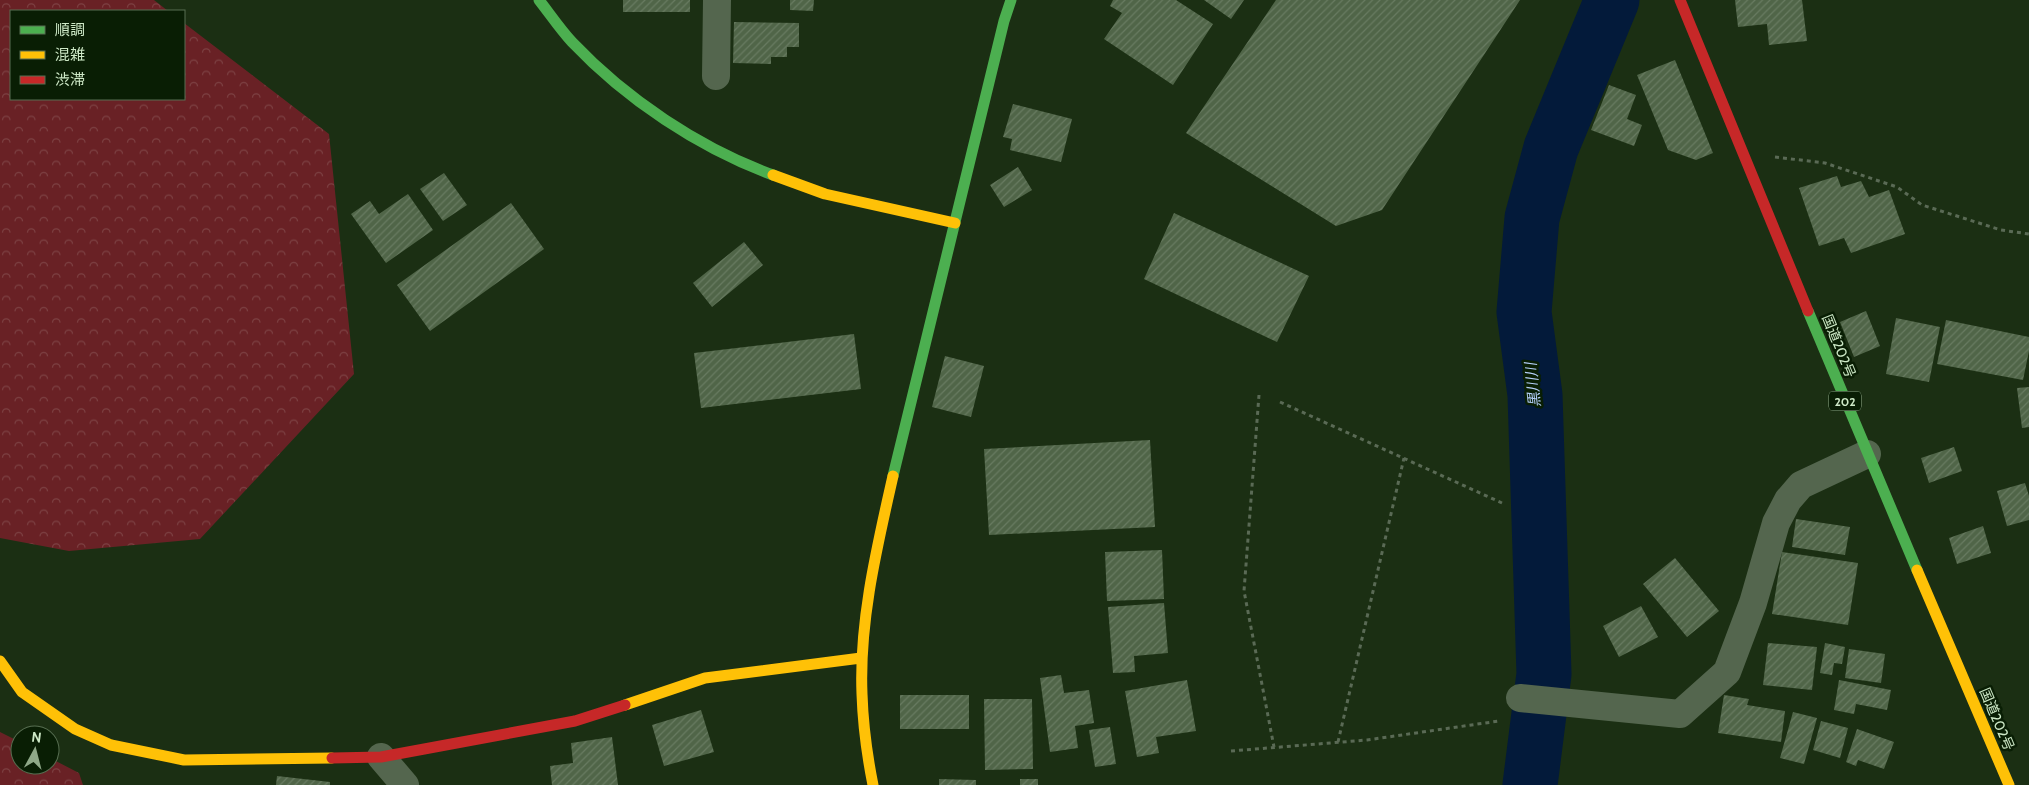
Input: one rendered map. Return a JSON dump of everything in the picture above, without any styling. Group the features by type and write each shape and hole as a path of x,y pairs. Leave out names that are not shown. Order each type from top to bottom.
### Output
{"main road":[{"path":"539,0 572,42 626,92 730,158 825,194 955,223"},
{"path":"873,785 869,770 864,720 861,658 867,600 920,361 1004,21 1011,0"},
{"name":"国道202号","path":"1684,5 1742,153 1867,454 2009,785"},
{"path":"0,661 22,692 75,729 111,745 184,760 381,757 575,721 705,678 861,658"}],"street":[{"path":"716,76 717,0"},
{"path":"1520,698 1680,714 1727,672 1753,603 1776,523 1788,500 1801,485 1867,454"},
{"path":"381,757 405,785"}],"path":[{"path":"1742,153 1825,163 1897,187 1922,205 2000,230 2029,234"},
{"path":"1259,395 1244,592 1274,747"},
{"path":"1280,402 1502,503"},
{"path":"1338,742 1404,458"},
{"path":"1231,751 1367,740 1499,721"}],"green space":[{"path":"0,0 154,0 167,10 10,10 10,100 185,100 185,24 329,134 354,374 200,539 69,551 0,538"},
{"path":"0,732 10,737 10,775 60,775 60,763 79,773 83,785 0,785"}],"building":[{"path":"623,0 690,0 690,12 623,12"},
{"path":"790,0 814,0 813,11 790,10"},
{"path":"1113,0 1176,0 1213,24 1173,85 1104,39 1122,13 1110,6"},
{"path":"1204,0 1244,0 1231,19"},
{"path":"1276,0 1520,0 1382,210 1336,226 1186,133"},
{"path":"1735,0 1802,0 1807,41 1769,45 1767,24 1738,27"},
{"path":"734,22 799,23 799,47 787,47 787,57 771,57 771,64 733,63"},
{"path":"1675,60 1713,153 1696,160 1668,150 1637,75"},
{"path":"1609,85 1636,95 1627,119 1642,125 1634,146 1591,130"},
{"path":"1013,104 1072,119 1061,162 1010,150 1012,139 1003,137"},
{"path":"1018,167 1032,190 1004,207 990,185"},
{"path":"444,173 467,205 443,221 420,189"},
{"path":"1837,176 1841,187 1861,181 1869,197 1889,190 1905,234 1851,253 1844,238 1819,246 1799,188"},
{"path":"408,194 433,230 386,263 351,214 370,201 379,214"},
{"path":"511,203 544,249 430,331 397,285"},
{"path":"1174,213 1309,276 1277,342 1144,279"},
{"path":"744,242 763,265 712,307 693,283"},
{"path":"1866,311 1880,346 1854,357 1840,322"},
{"path":"1896,318 1940,327 1929,382 1886,374"},
{"path":"1946,320 2029,337 2029,351 2023,380 1937,364"},
{"path":"854,334 861,389 701,408 694,353"},
{"path":"945,356 984,366 971,417 932,407"},
{"path":"2029,387 2029,427 2022,428 2017,388"},
{"path":"1150,440 1155,527 989,535 984,449"},
{"path":"1954,447 1962,471 1929,483 1921,458"},
{"path":"2025,483 2029,496 2029,520 2007,526 1997,491"},
{"path":"1796,519 1850,527 1845,555 1792,547"},
{"path":"1983,526 1991,553 1957,564 1949,538"},
{"path":"1162,550 1164,599 1107,601 1105,552"},
{"path":"1782,552 1858,563 1848,625 1772,614"},
{"path":"1675,558 1719,611 1687,637 1643,584"},
{"path":"1164,603 1168,653 1134,656 1135,672 1113,673 1108,607"},
{"path":"1641,606 1658,637 1619,657 1603,626"},
{"path":"1768,643 1817,647 1812,690 1763,685"},
{"path":"1825,643 1845,647 1842,664 1834,663 1832,675 1820,673"},
{"path":"1849,649 1885,654 1881,683 1845,678"},
{"path":"1061,675 1064,693 1089,690 1094,723 1075,726 1078,748 1050,752 1040,678"},
{"path":"1187,680 1196,731 1156,737 1159,753 1137,757 1125,691"},
{"path":"1839,680 1891,690 1887,710 1856,704 1854,714 1834,710"},
{"path":"900,695 969,695 969,729 900,729"},
{"path":"1724,695 1749,699 1747,705 1785,711 1781,742 1718,733"},
{"path":"984,699 1032,699 1033,769 985,770"},
{"path":"701,710 714,752 664,766 652,725"},
{"path":"1793,712 1817,718 1804,764 1780,758"},
{"path":"1821,721 1848,728 1840,758 1813,750"},
{"path":"1110,727 1116,764 1095,767 1089,730"},
{"path":"1857,729 1894,742 1884,769 1858,760 1856,766 1846,762"},
{"path":"612,737 618,785 552,785 550,766 573,763 571,743"},
{"path":"277,776 330,782 330,785 276,785"},
{"path":"939,779 976,780 976,785 939,785"},
{"path":"1020,779 1038,779 1038,785 1020,785"}],"waterway":[{"name":"黒川川","path":"1530,785 1544,674 1535,395 1524,312 1532,218 1551,148 1612,0"}],"traffic: fast":[{"path":"539,0 572,42 593,63 640,102 665,120 718,151 773,175"},
{"path":"893,476 1004,21 1011,0"},
{"path":"1808,311 1917,570"}],"traffic: slow":[{"path":"773,175 825,194 955,223"},
{"path":"873,785 863,706 863,639 870,584 893,476"},
{"path":"1917,570 2009,785"},
{"path":"625,705 705,678 861,658"},
{"path":"0,661 22,692 75,729 111,745 184,760 332,758"}],"traffic: jam":[{"path":"1680,0 1808,311"},
{"path":"332,758 381,757 575,721 625,705"}]}
